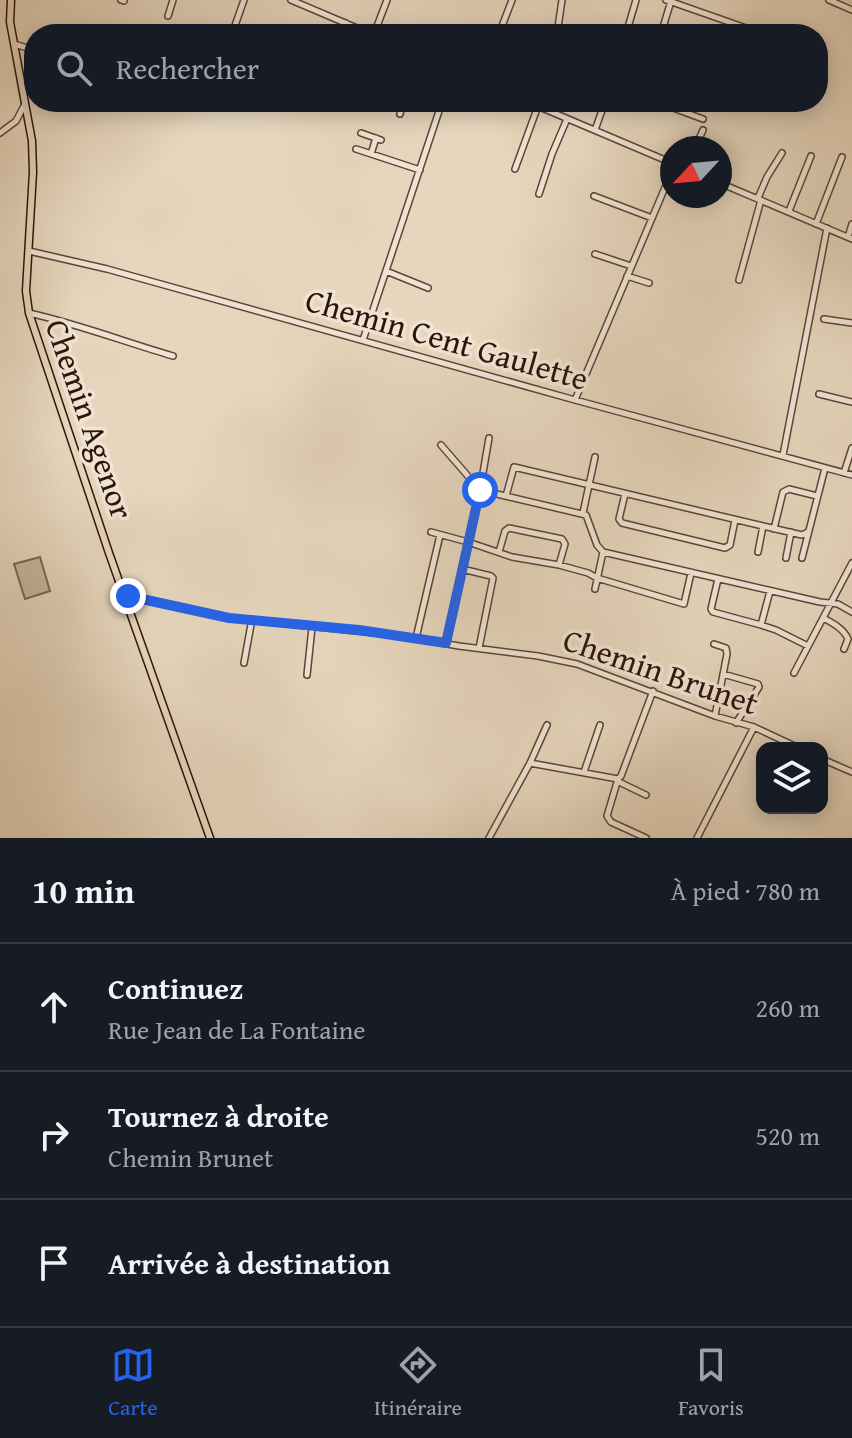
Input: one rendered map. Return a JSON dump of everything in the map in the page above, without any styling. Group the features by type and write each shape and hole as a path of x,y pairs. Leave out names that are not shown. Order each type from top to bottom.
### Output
{"main road":[{"name":"Chemin Agenor","path":"11,0 9,12 24,98"},
{"name":"Chemin Agenor","path":"26,112 33,172 26,291 29,313 210,838"}],"street":[{"path":"168,16 173,0"},
{"path":"236,24 244,0"},
{"path":"291,0 346,23"},
{"path":"376,24 387,0"},
{"path":"503,24 512,0"},
{"path":"559,24 564,0"},
{"path":"629,24 636,0"},
{"path":"829,0 852,10"},
{"path":"664,24 670,1 735,24"},
{"path":"14,44 24,47"},
{"path":"0,133 16,121 24,105"},
{"path":"363,340 439,112"},
{"path":"515,169 536,112"},
{"path":"551,112 660,158"},
{"path":"595,130 601,112"},
{"path":"684,112 703,119"},
{"path":"539,194 567,119"},
{"path":"16,121 28,122"},
{"path":"700,136 703,130"},
{"path":"361,133 378,139 371,154"},
{"path":"356,149 420,170"},
{"path":"739,280 767,177 782,153"},
{"path":"789,211 811,156"},
{"path":"816,224 842,157"},
{"path":"732,188 850,238 852,224"},
{"path":"594,196 652,218"},
{"path":"575,400 660,199"},
{"path":"783,455 827,228"},
{"name":"Chemin Cent Gaulette","path":"29,251 107,269 852,475"},
{"path":"595,254 631,266"},
{"path":"386,271 428,288"},
{"path":"627,276 649,283"},
{"path":"29,313 173,356"},
{"path":"824,319 852,323"},
{"path":"819,394 852,402"},
{"path":"446,643 489,438"},
{"path":"441,445 480,490 583,513 589,519 597,545 603,552 820,602 832,602 852,612"},
{"path":"844,473 852,448"},
{"path":"583,513 595,457"},
{"path":"506,496 514,467 774,529 802,535 808,532"},
{"path":"802,558 825,468"},
{"path":"774,529 783,492 789,489 817,496"},
{"path":"625,494 619,519 622,523 725,548 730,545 735,520"},
{"path":"758,552 763,526"},
{"path":"499,552 505,531 509,528 562,539 565,544 559,565"},
{"path":"431,532 588,573 684,604 691,573"},
{"path":"786,558 791,532"},
{"path":"416,638 440,535"},
{"path":"595,589 603,552"},
{"path":"794,673 852,563"},
{"path":"462,569 493,578 479,648"},
{"path":"718,579 711,609 713,612 776,630 808,646"},
{"path":"761,625 770,591"},
{"name":"Chemin Brunet","path":"125,597 132,596 209,615 359,630 577,664 715,716 754,727 786,742"},
{"path":"823,618 847,635 844,649"},
{"path":"244,663 252,619"},
{"path":"307,675 312,627"},
{"path":"714,644 723,646 727,651 715,716"},
{"path":"723,674 758,684 759,687 736,723"},
{"path":"646,838 607,818 618,780 653,691"},
{"path":"489,838 547,725"},
{"path":"584,772 600,725"},
{"path":"697,838 754,727"},
{"path":"828,762 852,772"},
{"path":"530,763 618,780 646,795"}],"shaded area":[{"path":"40,557 50,591 25,599 14,564"}],"route":[{"path":"128,596 229,618 359,630 446,643 480,490"}]}
